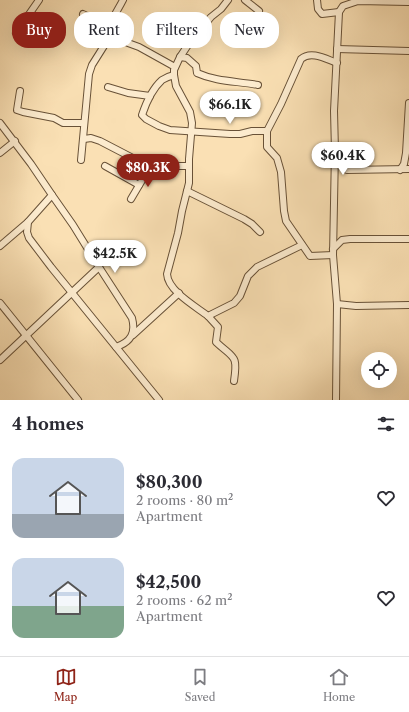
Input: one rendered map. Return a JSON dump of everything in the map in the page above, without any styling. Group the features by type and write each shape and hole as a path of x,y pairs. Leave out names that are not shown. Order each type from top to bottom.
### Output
{"street":[{"path":"31,12 39,0"},
{"path":"117,12 123,0"},
{"path":"228,0 221,9 211,17 190,42 175,67 174,75 179,93 192,117 192,131 187,191 167,274 169,282 179,294 208,316 218,327 219,330 216,342 230,353 236,361 234,381"},
{"path":"246,0 259,11"},
{"path":"317,0 318,9 322,14 339,12"},
{"path":"336,400 337,304 333,252 334,111 339,12 344,6 358,0 409,2"},
{"path":"134,45 175,67"},
{"path":"81,160 91,68 103,48"},
{"path":"337,50 409,51"},
{"path":"337,63 312,54 304,56 267,131 267,147 277,158 281,172 284,214 286,221 310,256 333,252 342,240 409,239"},
{"path":"180,58 187,58 196,66 197,74 202,76 228,82 258,85"},
{"path":"174,75 162,80 150,96 142,115 146,120 170,130 230,134 240,134 252,131 267,131"},
{"path":"108,87 128,93 150,96"},
{"path":"20,91 16,110 54,118 63,123 84,123"},
{"path":"400,170 405,159 409,103"},
{"path":"0,123 15,141 73,225 132,318 134,332 131,336"},
{"path":"84,139 90,138 100,141 152,168"},
{"path":"0,153 15,141"},
{"path":"334,158 345,169"},
{"path":"105,166 139,185"},
{"path":"131,198 152,168 158,166 189,166"},
{"path":"334,173 345,169 409,169"},
{"path":"187,191 244,219 260,232"},
{"path":"0,246 28,222 52,195"},
{"path":"28,222 27,232 29,238 156,399"},
{"path":"208,316 234,304 240,296 248,276 257,267 302,245"},
{"path":"0,360 99,267"},
{"path":"116,347 123,344 179,294"},
{"path":"0,303 78,400"},
{"path":"337,304 356,306 409,305"}]}
